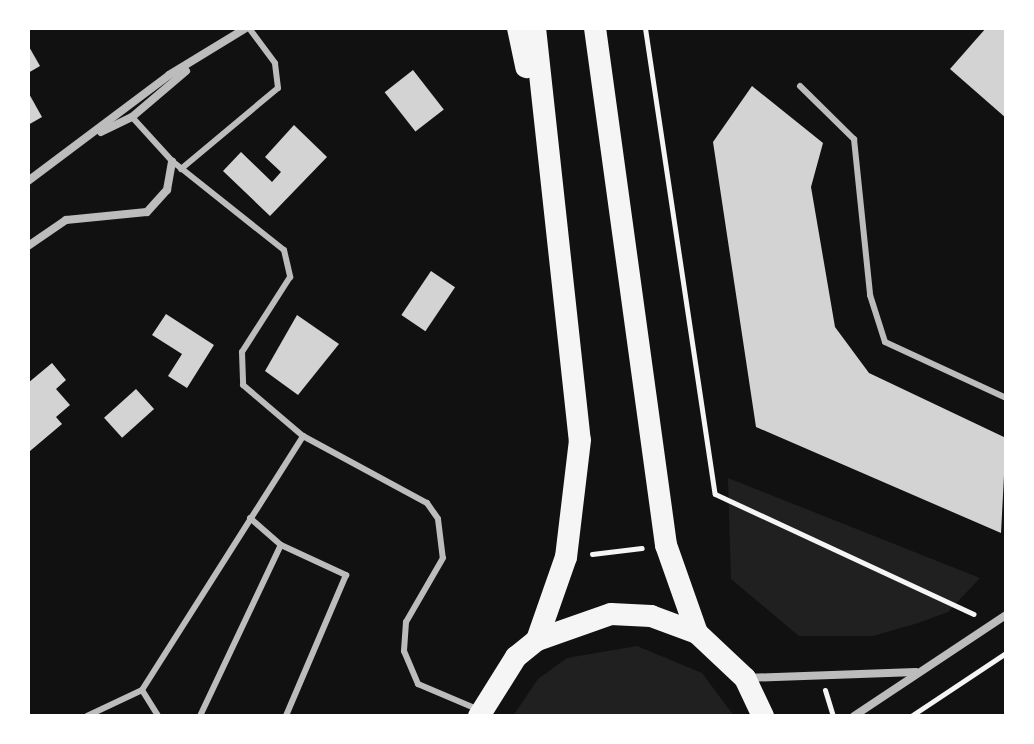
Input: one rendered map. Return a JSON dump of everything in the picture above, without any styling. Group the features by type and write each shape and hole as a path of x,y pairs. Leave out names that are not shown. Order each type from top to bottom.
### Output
{"highway":[{"path":"518,28 579,400"},
{"path":"535,28 579,400 566,557 537,640"},
{"path":"595,28 666,545 697,633"},
{"path":"480,713 516,657 537,640 611,614 651,616 697,633 745,678 763,716"}],"street":[{"path":"100,132 132,117 187,69 248,28"},
{"path":"28,181 100,132 169,75 187,69"},
{"path":"28,246 66,220 147,212 167,190 172,161"},
{"path":"854,716 1006,615"},
{"path":"745,678 919,672"}],"lane":[{"path":"181,169 278,88 275,63 248,28"},
{"path":"800,86 854,139 870,295 885,342 1006,398"},
{"path":"132,117 181,169 284,250 291,263 283,288 238,369 252,399 303,436 427,503 438,519 443,558 406,622 404,651 418,684 480,713"},
{"path":"87,716 142,690 303,436"},
{"path":"250,518 281,545 346,575 286,716"},
{"path":"200,716 281,545"},
{"path":"142,690 158,716"}],"path":[{"path":"645,28 715,494 995,625"},
{"path":"566,557 666,545"},
{"path":"911,716 1006,653"}],"shaded area":[{"path":"728,478 980,578 948,612 918,623 873,636 799,636 731,579"},
{"path":"637,646 702,673 734,716 513,716 538,679 567,658"}],"building":[{"path":"986,28 1006,28 1006,118 950,69"},
{"path":"28,45 40,66 28,73"},
{"path":"413,70 444,109 415,132 385,92"},
{"path":"752,86 823,143 811,187 835,327 869,373 1006,438 1001,533 756,427 713,142"},
{"path":"28,92 42,117 28,125"},
{"path":"294,125 327,157 270,216 223,171 241,152 272,182 281,172 265,157"},
{"path":"431,271 455,287 425,331 401,315"},
{"path":"166,314 214,345 187,388 168,376 182,354 152,335"},
{"path":"297,315 339,344 298,395 265,371"},
{"path":"52,363 66,380 56,389 70,405 56,417 62,424 30,451 28,383"},
{"path":"136,389 154,409 122,438 104,418"}]}
